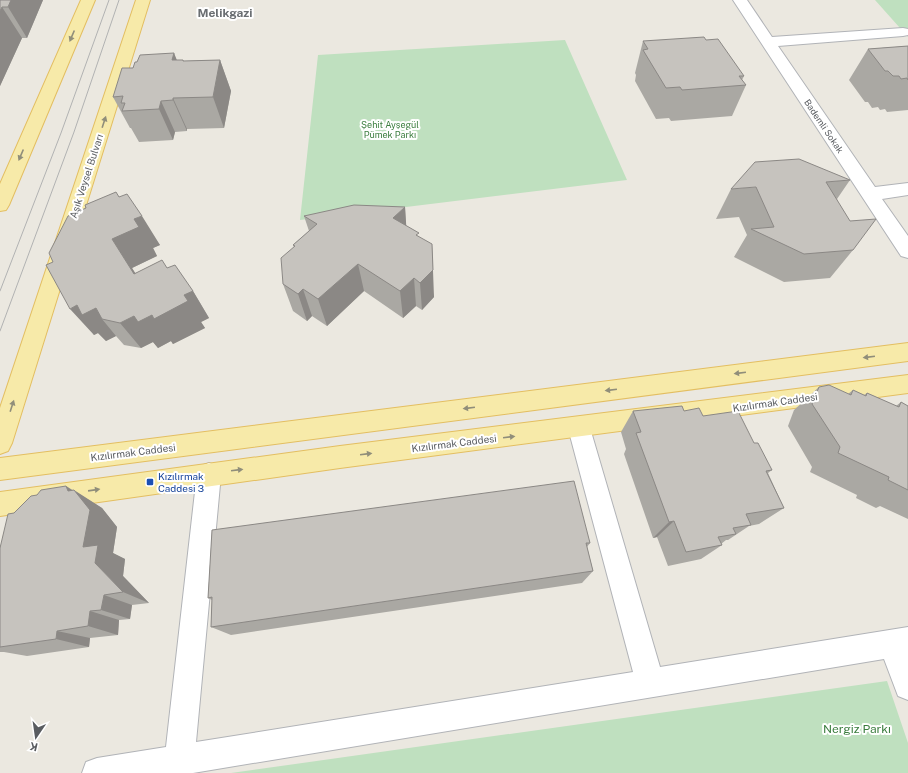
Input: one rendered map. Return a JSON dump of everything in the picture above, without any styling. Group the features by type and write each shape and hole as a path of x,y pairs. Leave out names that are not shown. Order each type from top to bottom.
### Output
{"main road":[{"path":"0,205 88,0"},
{"name":"Aşık Veysel Bulvarı","path":"0,443 143,0"},
{"name":"Kızılırmak Caddesi","path":"0,469 908,352"},
{"name":"Kızılırmak Caddesi","path":"0,504 210,474 579,428 908,384"}],"street":[{"name":"Bademli Sokak","path":"740,0 908,251"},
{"path":"768,42 903,32"},
{"path":"869,194 908,189"},
{"path":"579,428 650,683"},
{"path":"179,766 210,474"},
{"path":"97,773 179,766 650,683 900,642 908,686"}],"green space":[{"path":"875,0 908,0 908,37"},
{"name":"Şehit Ayşegül Pümek Parkı","path":"565,40 627,180 300,220 318,55"},
{"name":"Nergiz Parkı","path":"887,681 908,743 908,773 231,773"}],"building":[{"path":"0,0 11,0 8,7 2,7 0,11"},
{"path":"704,37 706,40 718,39 744,76 739,76 746,85 682,90 680,87 666,88 643,50 648,49 643,41"},
{"path":"908,46 908,80 907,78 901,79 899,76 893,76 888,71 885,71 868,49"},
{"path":"174,53 172,60 220,60 213,97 173,98 173,100 161,101 159,109 122,111 125,103 121,103 123,96 113,97 122,68 133,68 140,55"},
{"path":"799,159 850,180 826,182 850,221 876,219 853,250 804,254 751,229 774,227 756,187 731,189 755,162"},
{"path":"116,192 119,197 127,194 142,216 134,219 139,227 112,239 134,274 162,260 167,268 175,265 193,291 184,295 188,301 154,319 152,315 138,322 134,316 120,323 102,319 96,308 82,315 77,305 70,309 46,265 53,262 49,253 68,216 86,208 85,205"},
{"path":"354,205 405,207 393,218 419,233 416,235 432,244 433,270 420,283 414,278 400,291 358,264 318,299 303,289 298,294 283,284 281,258 295,246 293,245 317,224 304,216"},
{"path":"829,385 851,395 853,390 866,396 867,393 899,407 901,402 908,406 908,490 888,480 889,477 838,453 840,447 812,404 819,387"},
{"path":"682,406 684,411 699,408 703,416 738,411 754,443 758,443 772,470 766,471 784,508 746,514 751,525 733,528 736,534 718,537 722,545 686,552 674,521 669,522 636,433 641,432 633,411"},
{"path":"574,481 590,543 586,543 593,571 211,627 212,597 208,598 212,530"},
{"path":"66,486 68,491 74,490 90,510 83,547 98,545 95,563 123,592 104,595 101,610 90,611 88,626 57,631 56,639 0,647 0,548 8,514 14,513 31,496 37,495 41,490"}],"tram line":[{"path":"0,291 61,133 109,0"},
{"path":"0,331 74,132 119,0"}],"place":[{"name":"Kızılırmak Caddesi 3","path":"150,482"}],"district":[{"name":"Melikgazi","path":"225,13"}]}
